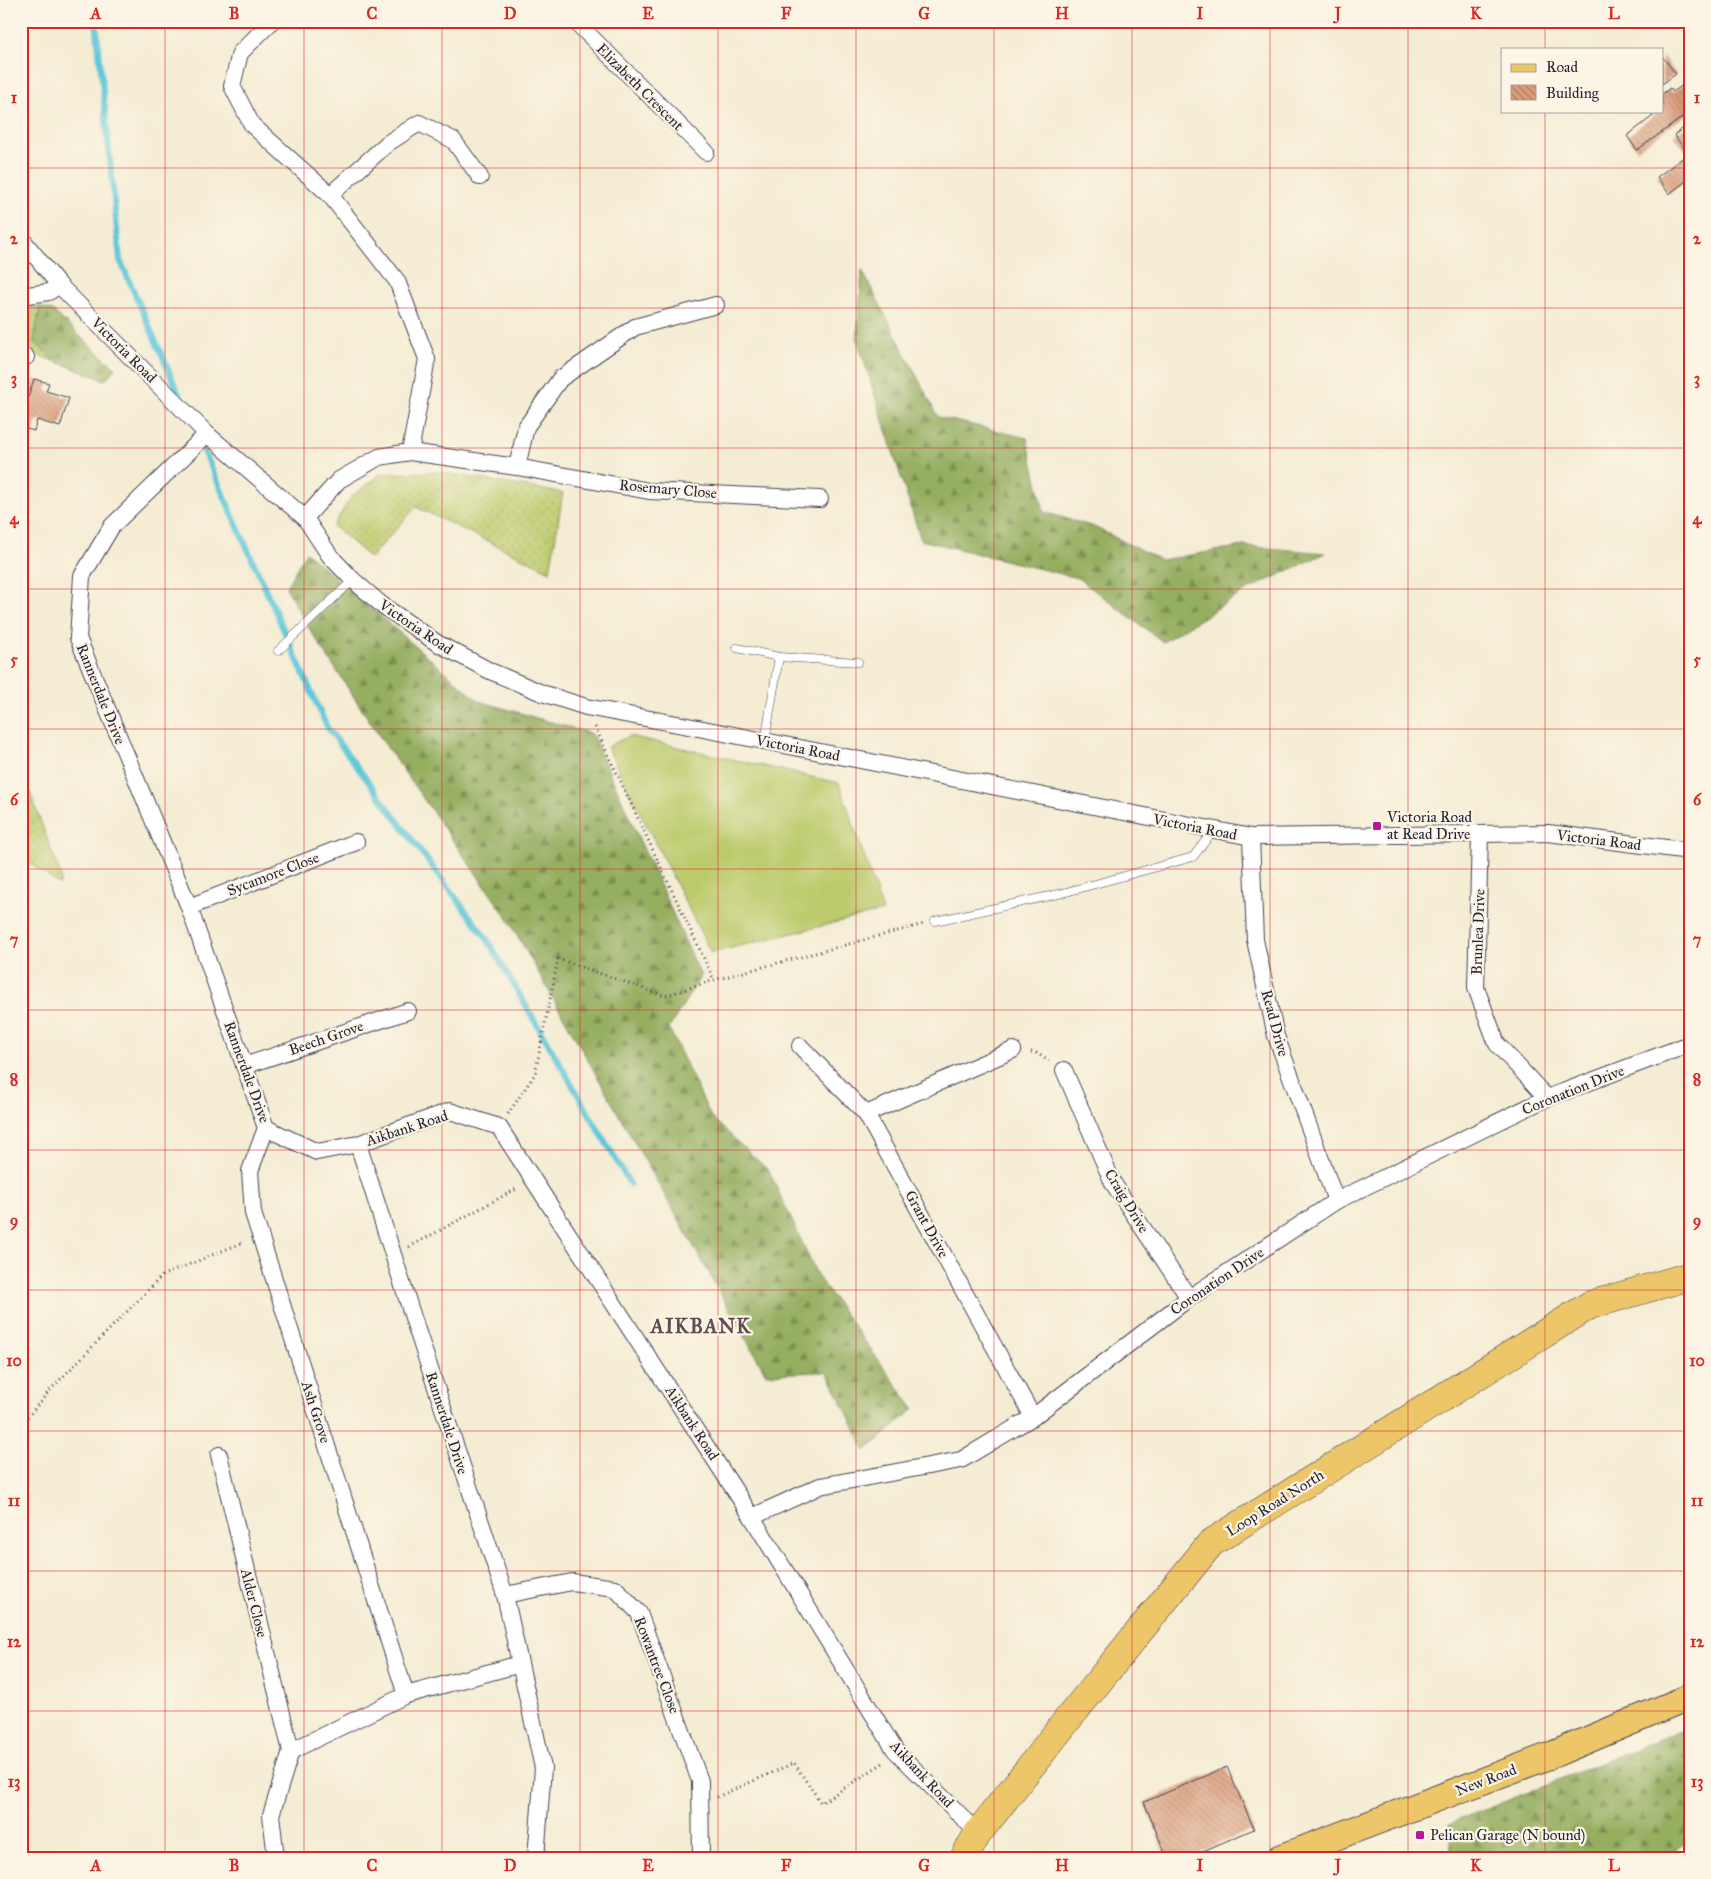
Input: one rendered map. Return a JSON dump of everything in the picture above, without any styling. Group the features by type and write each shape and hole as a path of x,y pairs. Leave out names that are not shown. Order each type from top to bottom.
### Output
{"highway":[{"name":"Loop Road North","path":"964,1858 978,1833 1074,1711 1211,1543 1590,1305 1690,1276"}],"main road":[{"name":"New Road","path":"1280,1858 1554,1754 1690,1697"}],"street":[{"path":"272,21 240,53 232,86 252,125 330,195 397,281 427,359 410,452"},
{"name":"Elizabeth Crescent","path":"575,21 706,152"},
{"path":"330,195 388,143 419,123 452,140 480,177"},
{"name":"Victoria Road","path":"21,238 59,285 208,434 305,518 330,556 352,580 382,605 437,643 490,671 542,693 586,707 1251,837 1548,833 1690,851"},
{"path":"21,296 49,292 59,285"},
{"path":"517,467 526,427 560,379 634,327 716,305"},
{"name":"Rannerdale Drive","path":"208,434 112,526 82,576 78,638 189,907 266,1128 317,1152 358,1144 393,1256 505,1594 543,1768 536,1858"},
{"name":"Rosemary Close","path":"305,518 339,480 379,456 410,452 517,467 648,491 820,498"},
{"name":"Brunlea Drive","path":"1480,834 1476,988 1497,1044 1547,1098"},
{"name":"Read Drive","path":"1251,837 1255,940 1276,1036 1336,1201"},
{"name":"Sycamore Close","path":"189,907 356,842"},
{"name":"Beech Grove","path":"244,1066 408,1011"},
{"name":"Coronation Drive","path":"752,1517 820,1486 961,1460 1033,1417 1189,1298 1336,1201 1547,1098 1690,1044"},
{"name":"Grant Drive","path":"800,1046 866,1114 1033,1417"},
{"path":"866,1114 1012,1050"},
{"name":"Craig Drive","path":"1064,1070 1113,1184 1189,1298"},
{"name":"Aikbank Road","path":"358,1144 450,1111 499,1127 752,1517 898,1753 978,1833"},
{"name":"Ash Grove","path":"266,1128 250,1171 254,1213 406,1695"},
{"name":"Alder Close","path":"219,1455 291,1751"},
{"name":"Rowantree Close","path":"505,1594 572,1582 615,1588 639,1613 700,1781 701,1858"},
{"path":"276,1858 271,1815 291,1751 406,1695 520,1664"}],"lane":[{"path":"278,651 352,580"},
{"path":"737,648 779,657 858,662"},
{"path":"765,741 779,657"},
{"path":"935,920 1059,894 1193,857 1213,830"}],"path":[{"path":"586,707 714,980"},
{"path":"499,1127 536,1074 558,959 665,996 714,980 935,920"},
{"path":"1012,1050 1036,1053 1064,1070"},
{"path":"393,1256 534,1180"},
{"path":"21,1425 52,1388 163,1275 260,1235"},
{"path":"700,1804 794,1763 821,1803 898,1753"}],"green space":[{"path":"862,270 938,417 1027,438 1044,512 1094,527 1161,560 1244,546 1326,553 1247,590 1163,642 1078,578 921,540 857,339"},
{"path":"40,307 34,341 54,361 21,347 21,308"},
{"path":"40,307 53,311 116,369 105,380 54,361 34,341"},
{"path":"440,472 563,493 550,571 416,507 370,558 333,526 352,496 381,474"},
{"path":"306,552 479,701 592,734 701,976 669,1028 711,1117 769,1171 818,1277 914,1409 866,1451 827,1372 766,1374 508,919 382,740 310,630 286,587"},
{"path":"629,736 839,783 883,911 711,953 607,747"},
{"path":"21,768 61,876 60,885 28,862 21,862"},
{"path":"1690,1727 1690,1838 1668,1858 1453,1858 1449,1824"}],"building":[{"path":"1664,59 1676,74 1664,83"},
{"path":"1690,80 1690,112 1637,150 1627,136 1653,116 1650,112 1664,112 1664,92 1670,88 1673,92"},
{"path":"1690,123 1690,178 1669,194 1657,177 1688,154 1674,135"},
{"path":"34,379 49,383 46,391 69,398 60,427 37,420 34,431 21,427 21,420"},
{"path":"1227,1767 1254,1829 1187,1858 1167,1858 1144,1802"}],"waterway":[{"path":"96,21 120,260 182,401"},
{"path":"200,442 327,727 487,939 630,1184"}],"place":[{"name":"Victoria Road at Read Drive","path":"1377,826"},
{"name":"Pelican Garage (N bound)","path":"1420,1835"}],"district":[{"name":"AIKBANK","path":"701,1326"}]}
